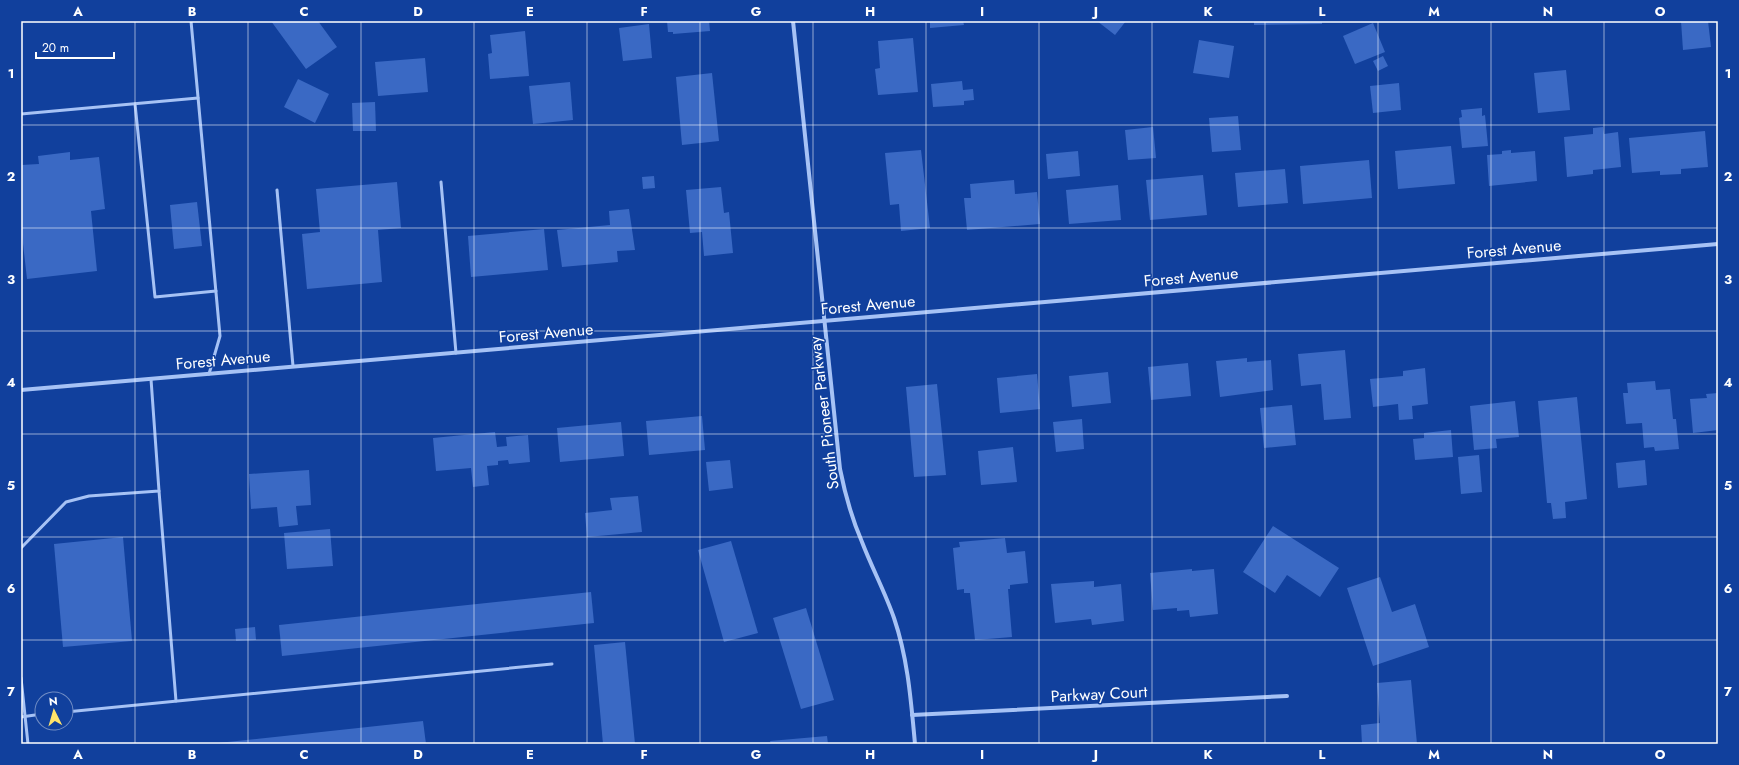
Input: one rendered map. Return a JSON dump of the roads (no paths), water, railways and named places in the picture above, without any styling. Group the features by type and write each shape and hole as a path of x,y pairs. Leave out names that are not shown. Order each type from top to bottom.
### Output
{"street":[{"name":"South Pioneer Parkway","path":"793,21 826,321 837,445 843,481 861,540 888,601 900,637 907,667 915,744"},
{"name":"Forest Avenue","path":"21,390 1718,244"},
{"name":"Parkway Court","path":"912,715 1287,696"}],"lane":[{"path":"191,21 220,336 209,374"},
{"path":"21,114 198,98"},
{"path":"135,104 155,297 216,291"},
{"path":"441,182 456,353"},
{"path":"277,190 293,366"},
{"path":"151,379 176,701"},
{"path":"21,548 66,502 90,496 159,491"},
{"path":"74,711 552,664"},
{"path":"21,678 23,716 28,744"},
{"path":"23,716 34,715"}]}
